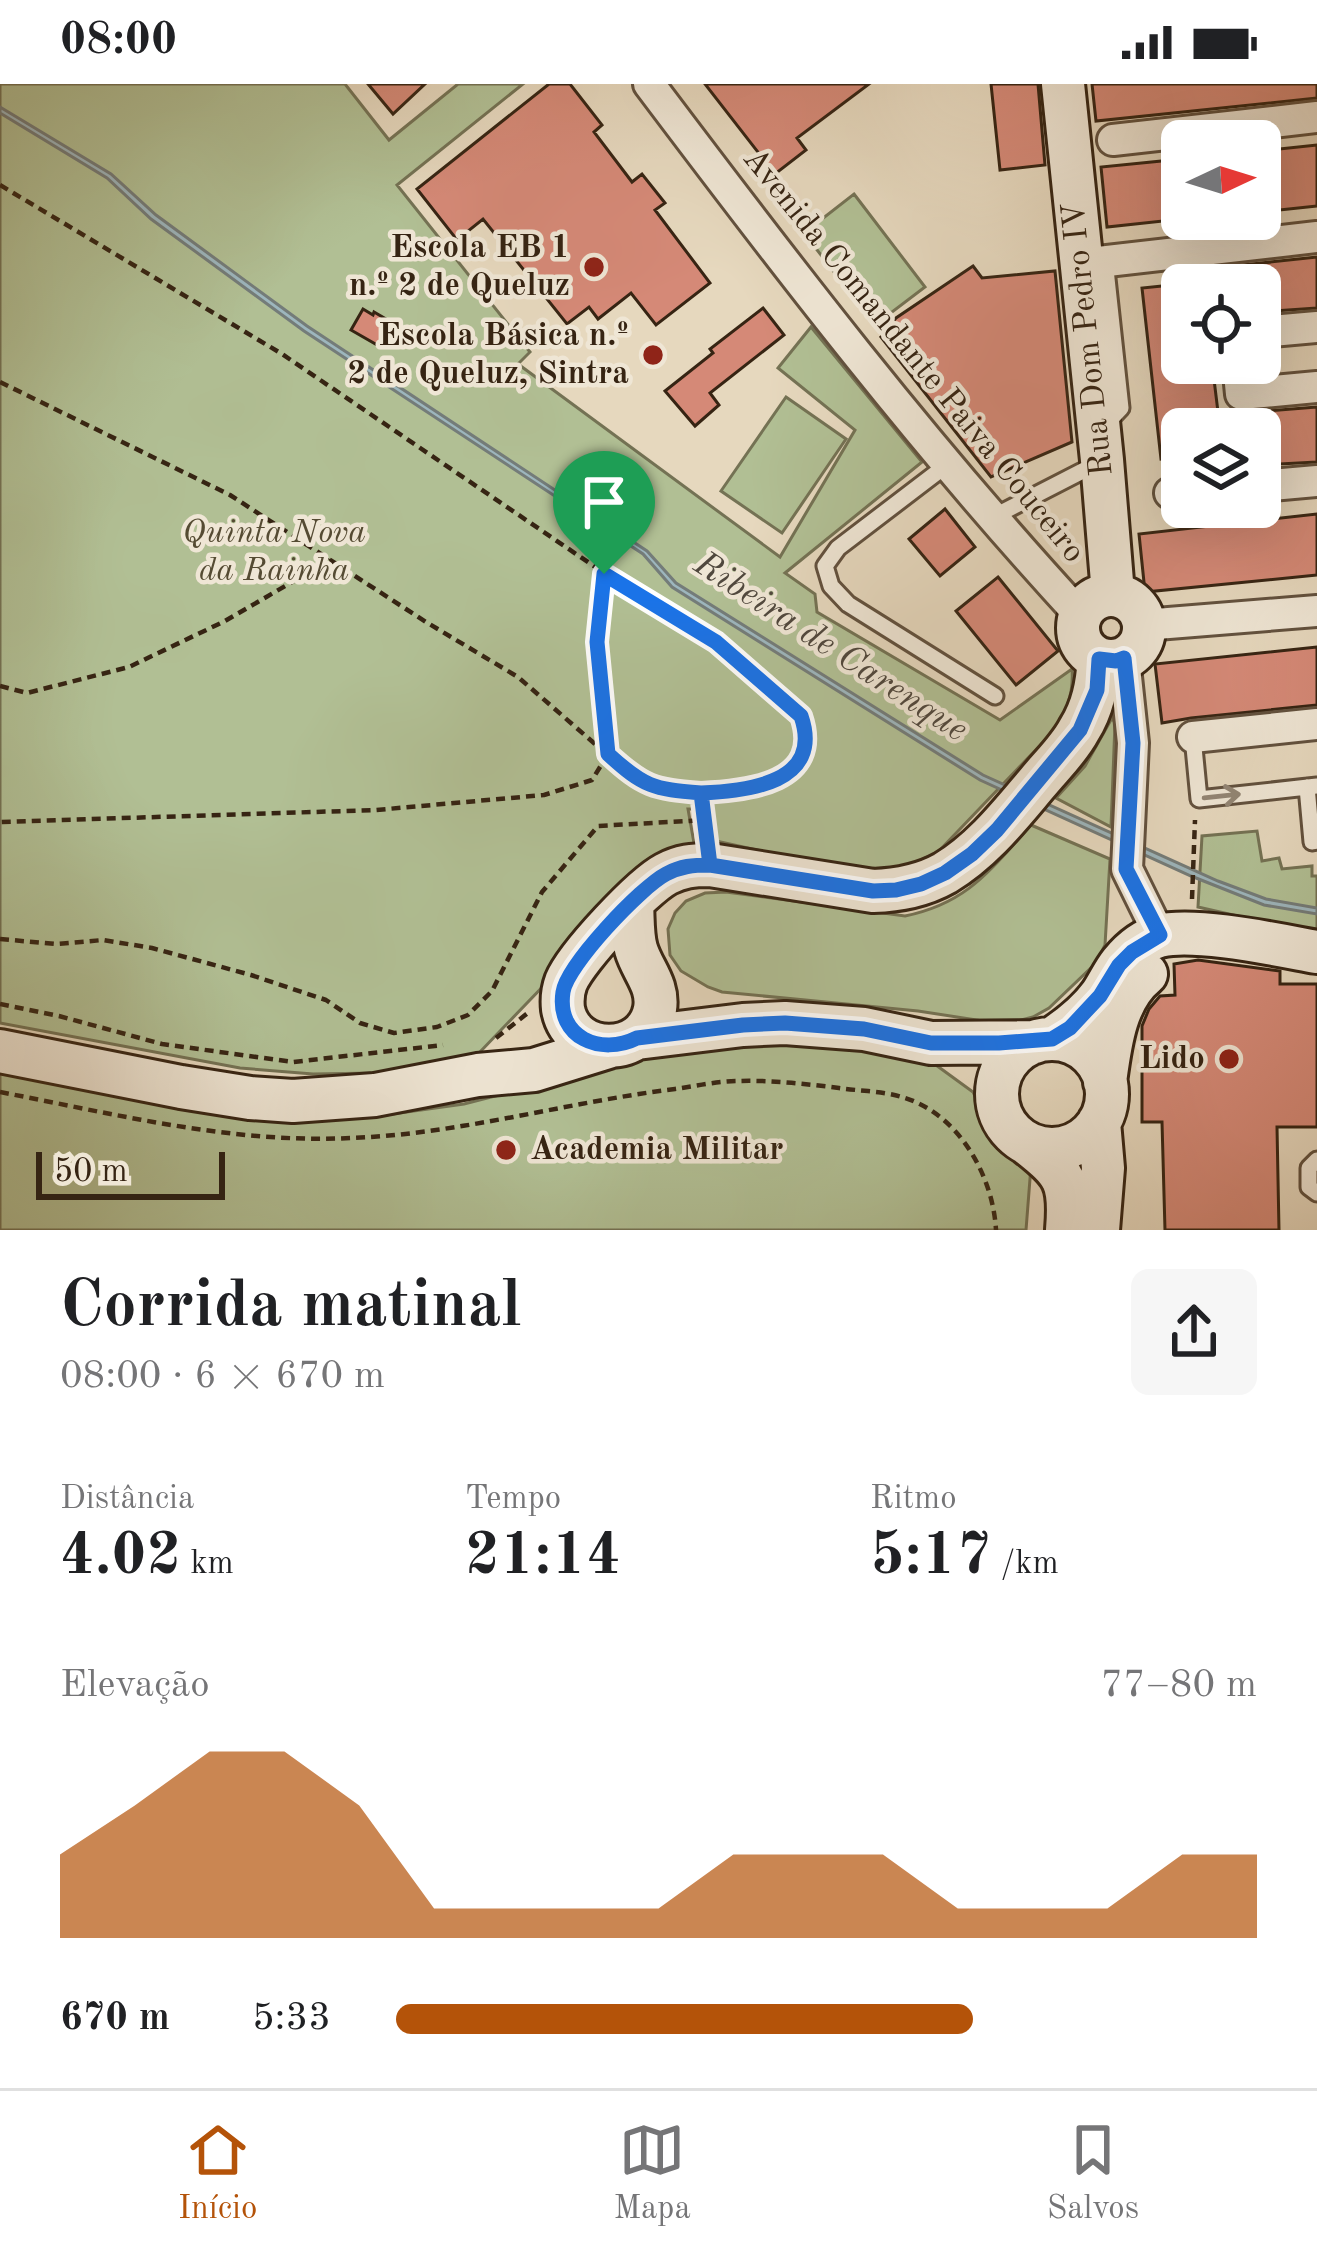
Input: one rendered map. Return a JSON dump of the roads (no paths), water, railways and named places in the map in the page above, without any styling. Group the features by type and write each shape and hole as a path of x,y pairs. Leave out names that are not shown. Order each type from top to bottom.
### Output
{"main road":[{"name":"Rua Dom Pedro IV","path":"1063,84 1093,262 1101,446 1096,605 1079,636 1083,646 1122,647"},
{"path":"0,1052 250,1098 293,1101 375,1095 470,1053 520,1050 538,1033 606,929 648,885 686,865 846,888 896,890 945,873 972,854 1080,730 1138,607 1122,596 1096,605"},
{"path":"470,1053 534,1070 622,1042 652,1021 655,1010 647,976 633,941 632,904"},
{"path":"1067,1230 1064,1179 1057,1167 1013,1133 1002,1118 997,1086 1010,1058 1070,1028 1100,996 1119,965 1160,935 1193,934 1317,952"},
{"path":"1028,1144 1059,1149 1089,1135 1102,1102 1110,1044 1125,998 1139,979 1190,953 1244,940"},
{"path":"743,1025 680,1003 617,954 591,957 567,983 563,1009 569,1024 592,1044 785,1023 864,1029 931,1043 1070,1042 1098,1065 1103,1168 1098,1230"},
{"path":"931,1043 974,1072 997,1102"}],"street":[{"name":"Avenida Comandante Paiva Couceiro","path":"649,84 790,271 991,518 1096,605"},
{"path":"1113,140 1317,117"},
{"path":"1093,262 1317,237"},
{"path":"1281,330 1317,327"},
{"path":"1240,384 1241,394 1317,387"},
{"path":"1281,484 1317,481"},
{"path":"1160,935 1126,869 1133,743 1122,647 1317,611"},
{"path":"1193,737 1317,724"}],"lane":[{"path":"991,518 1101,446"},
{"path":"948,464 838,548 825,566 831,586 848,604 995,696"},
{"path":"1193,737 1199,799 1312,787 1312,842 1317,842"},
{"path":"1317,1160 1309,1168 1309,1186 1317,1193"}],"water":[{"path":"0,107 111,174 156,215 307,326 647,551 676,583 983,775 1218,881 1266,899 1317,908 1317,914 1264,905 1191,876 980,780 672,587 643,554 304,331 151,219 107,178 0,113"}],"place":[{"name":"Escola EB 1 n.º 2 de Queluz","path":"594,267"},
{"name":"Escola Básica n.º 2 de Queluz, Sintra","path":"653,355"},
{"name":"Lido","path":"1229,1059"},
{"name":"Academia Militar","path":"506,1150"}],"park label":[{"name":"Quinta Nova da Rainha","path":"274,552"}],"water label":[{"name":"Ribeira de Carenque","path":"830,648"}]}
